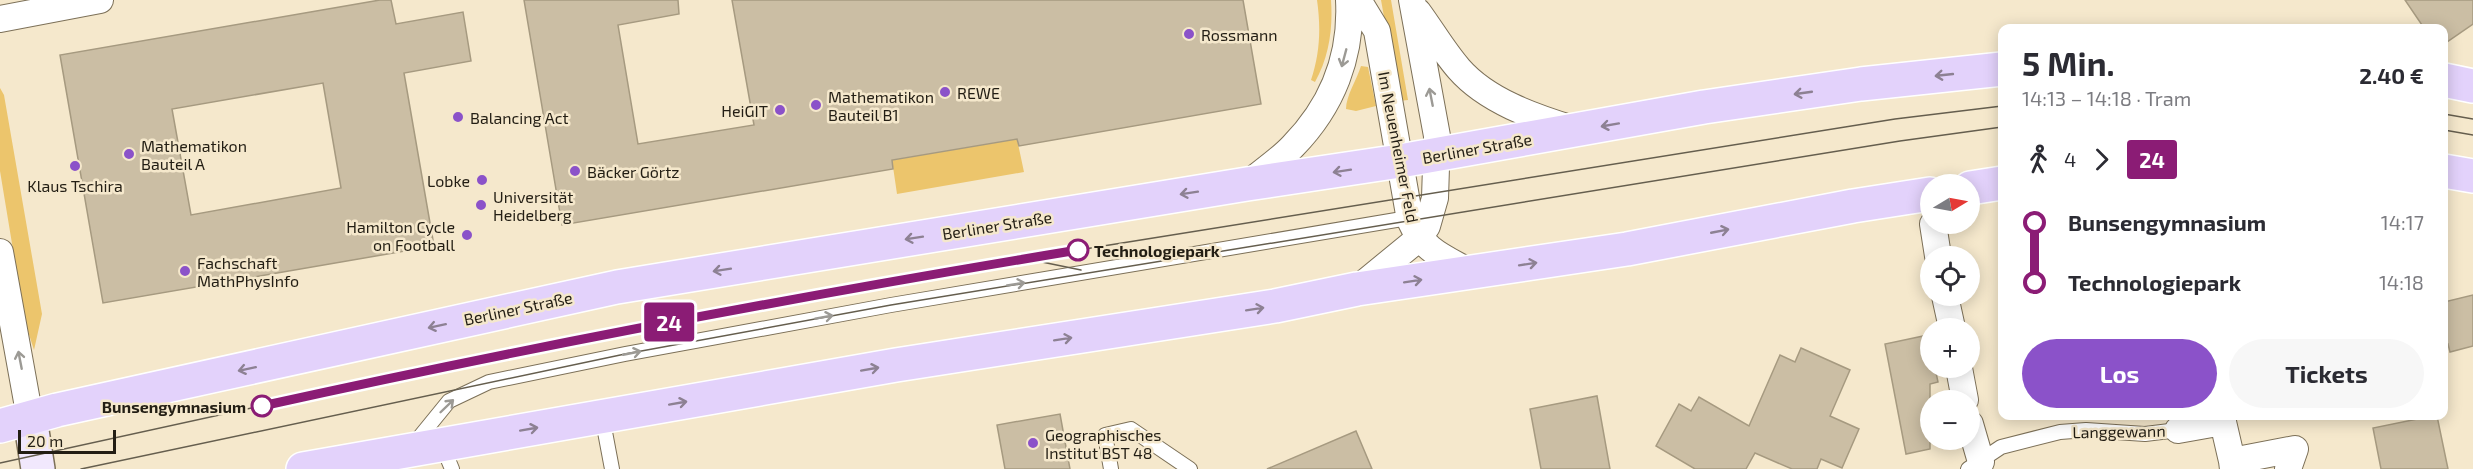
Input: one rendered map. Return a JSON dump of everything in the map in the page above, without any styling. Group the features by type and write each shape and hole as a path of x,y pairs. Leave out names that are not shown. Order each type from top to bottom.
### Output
{"main road":[{"name":"Berliner Straße","path":"15,422 617,286 1437,155 1704,107 1861,84 1998,69"},
{"path":"2448,81 2473,86"},
{"path":"2448,172 2473,176"},
{"path":"1980,186 1998,184"},
{"path":"303,469 409,450 447,456 602,416 908,363 1275,306 1470,272 1627,249 1920,196"}],"street":[{"path":"0,18 100,0"},
{"path":"1247,184 1292,148 1327,103 1339,76 1347,45 1350,20 1349,0"},
{"name":"Im Neuenheimer Feld","path":"1358,0 1377,31 1414,229 1427,226 1435,198 1437,155 1434,113 1412,2"},
{"name":"Im Neuenheimer Feld","path":"1412,2 1459,70 1484,91 1536,118 1579,130"},
{"path":"1357,290 1414,229 1435,253 1470,272"},
{"path":"0,252 15,422 38,469"},
{"name":"Langgewann","path":"2178,430 2223,422 2232,465 2295,449 2288,469"},
{"name":"Langgewann","path":"1973,450 1974,465"}],"lane":[{"path":"409,450 449,401 489,382 625,354 891,305 1414,229"},
{"path":"602,416 612,469"},
{"path":"1111,469 1105,435 1131,429 1190,469"},
{"name":"Langgewann","path":"1974,465 2001,447 2060,432 2086,430 2145,434 2178,430"}],"shaded area":[{"path":"1317,0 1331,0 1331,22 1327,53 1315,82 1311,80 1319,40"},
{"path":"1381,0 1391,0 1408,100 1399,101"},
{"path":"1361,66 1368,67 1376,106 1356,111 1346,109 1346,104"},
{"path":"0,88 4,95 42,314 34,350 25,322 0,171"},
{"path":"1017,139 1024,172 897,194 892,160"}],"building":[{"name":"Mathematikon Bauteil A","path":"380,0 391,0 396,24 463,12 471,61 404,73 434,246 103,303 60,55","holes":["323,83 341,188 191,215 172,109"]},
{"path":"524,0 678,0 679,14 618,25 638,144 754,125 732,0 1243,0 1261,104 1019,146 1017,139 892,160 893,169 562,225"},
{"path":"2405,0 2473,0 2473,24 2448,41 2448,24 2421,24"},
{"path":"2473,295 2473,346 2450,352 2448,301"},
{"path":"1920,337 1920,378 1937,378 1938,382 1930,384 1930,390 1920,390 1920,450 1925,450 1906,454 1885,344"},
{"path":"1801,348 1850,370 1830,416 1859,429 1842,468 1821,459 1817,469 1792,469 1755,453 1746,469 1695,469 1656,446 1679,404 1691,411 1699,397 1749,426 1780,355 1795,362"},
{"path":"1597,396 1610,469 1541,469 1530,409"},
{"name":"Geographisches Institut BST 48","path":"1060,414 1070,469 1005,469 997,425"},
{"path":"2412,420 2438,420 2448,469 2381,469 2373,428"},
{"path":"1356,431 1372,469 1267,469"}],"tram line":[{"path":"0,463 393,377 762,304 1097,247 1895,119 1998,106"},
{"path":"2448,115 2473,119"},
{"path":"81,469 625,354 891,305 1900,141 1998,128"},
{"path":"2448,131 2473,135"},
{"name":"24","path":"262,406 393,377 668,322 1078,250"},
{"path":"1037,261 1081,270"}],"place":[{"name":"Rossmann","path":"1189,34"},
{"name":"REWE","path":"945,92"},
{"name":"Mathematikon Bauteil B1","path":"816,105"},
{"name":"HeiGIT","path":"780,110"},
{"name":"Balancing Act","path":"458,117"},
{"name":"Mathematikon Bauteil A","path":"129,154"},
{"name":"Klaus Tschira","path":"75,166"},
{"name":"Bäcker Görtz","path":"575,171"},
{"name":"Lobke","path":"482,180"},
{"name":"Universität Heidelberg","path":"481,205"},
{"name":"Hamilton Cycle on Football","path":"467,235"},
{"name":"Technologiepark","path":"1078,250"},
{"name":"Fachschaft MathPhysInfo","path":"185,271"},
{"name":"Bunsengymnasium","path":"262,406"},
{"name":"Geographisches Institut BST 48","path":"1033,443"}]}
